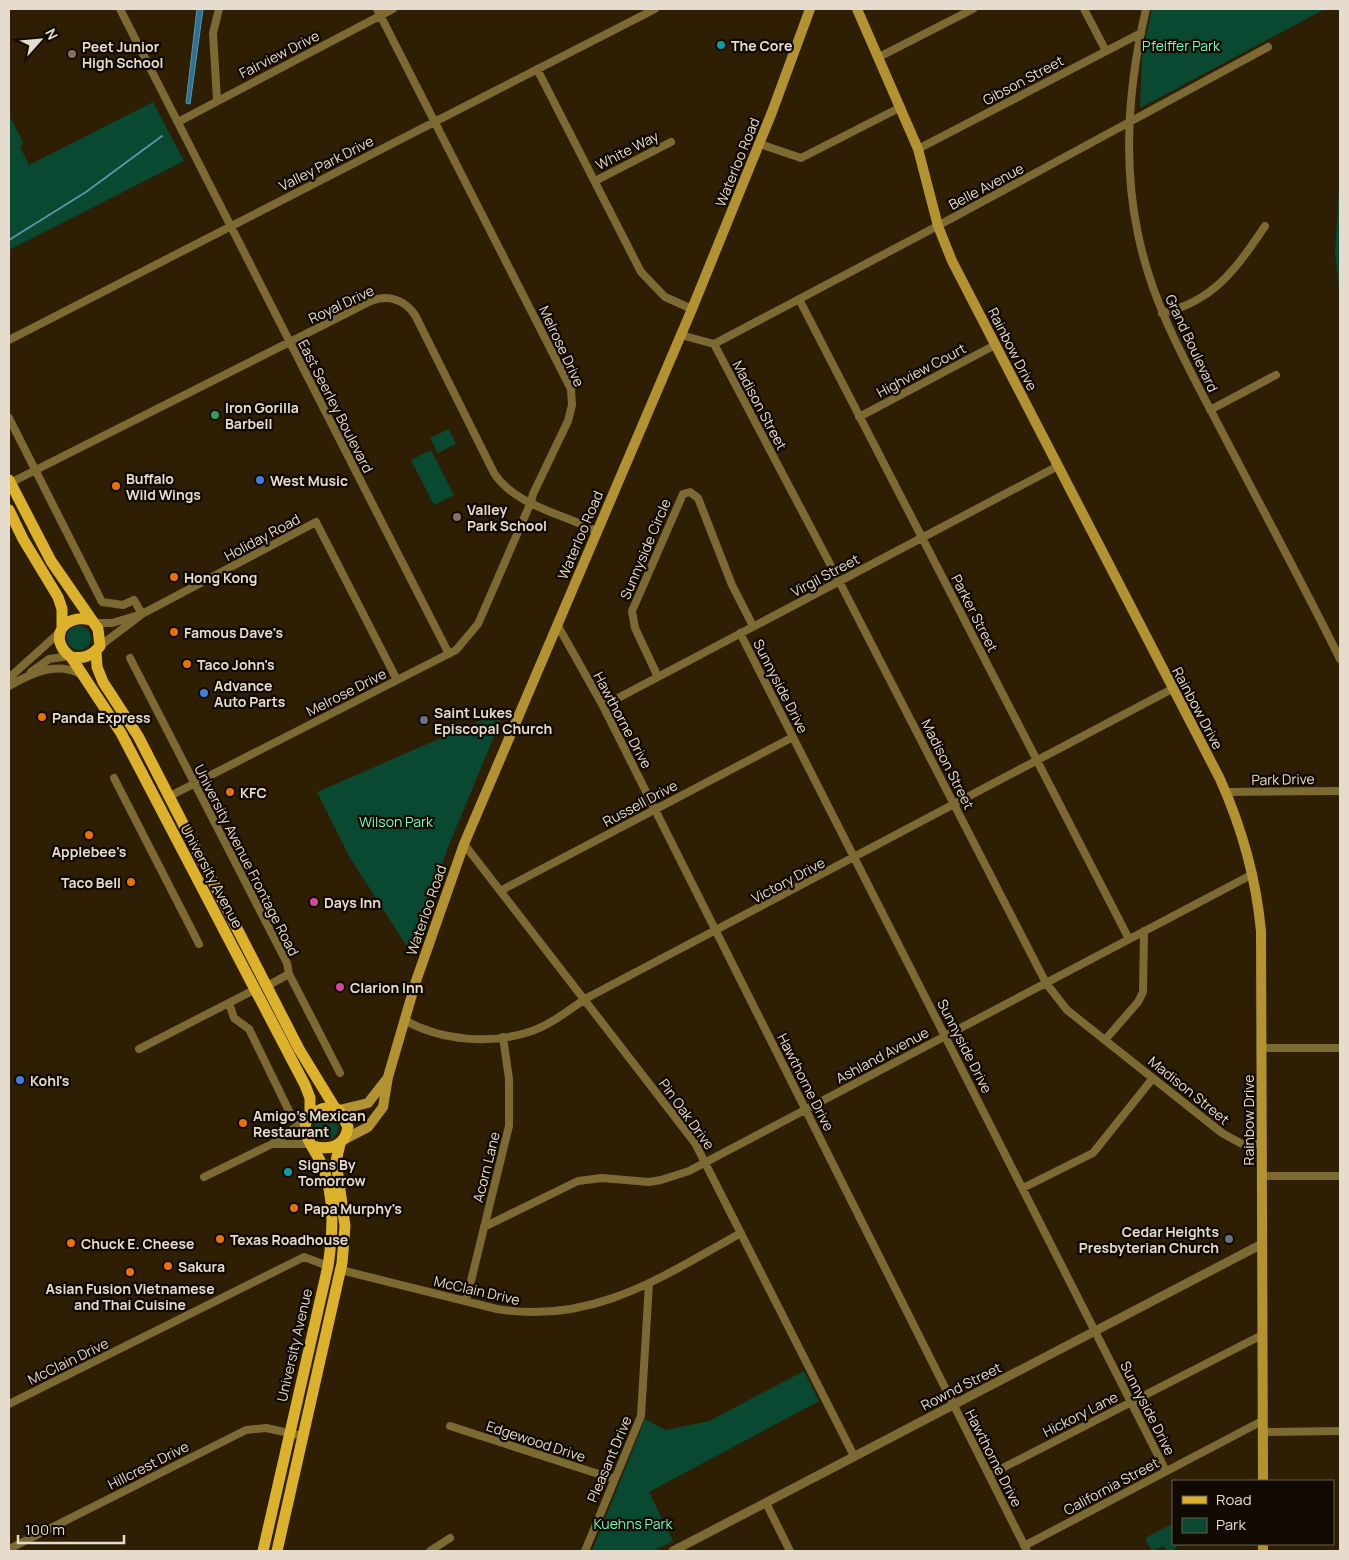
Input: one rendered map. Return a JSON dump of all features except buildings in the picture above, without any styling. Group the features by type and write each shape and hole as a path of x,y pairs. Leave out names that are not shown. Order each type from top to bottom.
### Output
{"main road":[{"name":"Waterloo Road","path":"342,1142 368,1128 377,1118 386,1095 388,1077 404,1020 464,844 692,309 760,144 810,9"},
{"name":"Rainbow Drive","path":"857,9 918,149 938,226 952,262 1226,792 1237,820 1253,874 1261,931 1263,1480"},
{"path":"9,482 51,561 100,636 98,648 85,658 70,657 60,645 62,609 58,596 9,510"},
{"path":"61,629 76,618 92,622"},
{"name":"University Avenue","path":"98,648 97,667 103,682 138,736 170,796 291,1035 337,1109"},
{"name":"University Avenue","path":"70,657 121,733 305,1085 310,1098 308,1117"},
{"path":"129,749 146,767 159,791 170,796"},
{"path":"254,990 263,995 275,1019 291,1035"},
{"name":"Waterloo Road","path":"337,1109 368,1102 388,1077"},
{"path":"322,1109 337,1109 348,1127 342,1142 324,1149 312,1145 305,1128 308,1117 322,1109"},
{"name":"University Avenue","path":"277,1551 341,1270 345,1226 336,1161 342,1142"},
{"name":"University Avenue","path":"263,1551 328,1266 331,1243 332,1208 328,1181 312,1145"}],"street":[{"name":"East Seerley Boulevard","path":"120,9 449,654"},
{"path":"217,100 213,33 218,9"},
{"name":"Fairview Drive","path":"178,122 379,12 393,9"},
{"name":"Valley Park Drive","path":"9,340 655,9"},
{"path":"879,58 973,9"},
{"path":"1084,9 1106,51"},
{"name":"Grand Boulevard","path":"1146,9 1132,83 1129,124 1131,182 1138,233 1149,276 1162,312 1210,410 1340,657"},
{"name":"Melrose Drive","path":"170,796 449,654 467,640 478,624 533,494 568,421 572,405 571,388 379,12"},
{"name":"Gibson Street","path":"918,149 1141,33"},
{"name":"Belle Avenue","path":"714,344 1129,124 1268,47"},
{"path":"537,69 647,280 670,300 692,309"},
{"path":"760,144 801,158 901,107"},
{"name":"White Way","path":"595,181 671,142"},
{"path":"1162,312 1184,306 1225,280 1265,226"},
{"name":"Royal Drive","path":"9,482 377,299 390,298 402,302 415,315 499,480 518,498 596,531"},
{"name":"Parker Street","path":"799,300 1129,939"},
{"path":"681,335 714,344"},
{"name":"Madison Street","path":"714,344 839,581 1046,983 1061,1004 1228,1137 1242,1144 1261,1144"},
{"name":"Highview Court","path":"859,417 995,345"},
{"path":"1210,410 1276,375"},
{"path":"9,418 102,602 123,605 134,600 142,614"},
{"name":"Virgil Street","path":"603,706 1058,466"},
{"name":"Sunnyside Circle","path":"658,677 635,628 632,612 680,498 686,492 693,493 698,498 732,585 754,626"},
{"name":"Holiday Road","path":"98,648 142,614 316,522 397,680"},
{"name":"Holiday Road","path":"92,622 112,623 142,614"},
{"name":"Hawthorne Drive","path":"558,626 603,706 1026,1549"},
{"path":"9,678 61,629"},
{"name":"Sunnyside Drive","path":"740,633 1166,1471"},
{"path":"24,678 45,661 70,657"},
{"name":"University Avenue Frontage Road","path":"130,658 287,963 288,974 340,1073"},
{"path":"9,686 51,668 72,669 81,674"},
{"name":"Victory Drive","path":"404,1020 413,1026 454,1038 477,1040 519,1035 544,1026 586,999 716,932 1172,689"},
{"name":"Russell Drive","path":"500,891 793,737"},
{"path":"114,778 199,944"},
{"name":"Park Drive","path":"1226,792 1340,790"},
{"name":"Pin Oak Drive","path":"464,844 586,999 694,1142 706,1162 854,1456"},
{"name":"Ashland Avenue","path":"484,1227 578,1181 602,1178 633,1181 661,1180 689,1171 1253,874"},
{"path":"1106,1040 1138,1002 1143,992 1144,931"},
{"path":"267,986 288,974"},
{"path":"139,1049 254,990"},
{"path":"229,1003 234,1018 249,1029 290,1113"},
{"name":"Acorn Lane","path":"466,1301 505,1144 510,1113 509,1079 503,1037"},
{"path":"1262,1048 1340,1048"},
{"path":"1023,1188 1093,1153 1153,1078"},
{"path":"204,1177 272,1144 308,1117"},
{"path":"272,1144 292,1142 306,1146 312,1145"},
{"path":"1262,1176 1340,1176"},
{"name":"McClain Drive","path":"341,1270 516,1313 551,1313 577,1310 613,1300 649,1283 742,1233"},
{"name":"Rownd Street","path":"673,1551 1262,1244"},
{"name":"McClain Drive","path":"9,1404 304,1258 328,1266"},
{"name":"Pleasant Drive","path":"585,1551 641,1416 649,1283"},
{"name":"Hickory Lane","path":"989,1475 1262,1334"},
{"name":"Edgewood Drive","path":"450,1426 614,1479"},
{"path":"1262,1426 1340,1431"},
{"name":"California Street","path":"1026,1549 1166,1471 1262,1426"},
{"name":"Hillcrest Drive","path":"9,1549 246,1430 266,1428 303,1436"},
{"path":"766,1503 790,1551"},
{"path":"430,1551 450,1538"}],"green space":[{"name":"Pfeiffer Park","path":"1152,9 1325,9 1140,108 1142,53"},
{"path":"153,102 184,161 9,250 9,115 23,142 20,147 29,165"},
{"path":"1340,170 1340,299 1335,253"},
{"path":"449,429 456,444 438,453 430,438"},
{"path":"431,450 454,495 434,505 411,460"},
{"path":"79,626 87,630 91,638 87,646 79,650 71,646 67,638 71,630"},
{"name":"Wilson Park","path":"505,710 447,850 411,953 349,856 317,792"},
{"path":"326,1116 335,1119 338,1128 335,1137 326,1140 317,1137 314,1128 317,1119"},
{"name":"Kuehns Park","path":"804,1371 819,1401 649,1492 673,1541 653,1551 592,1551 645,1419 665,1430 709,1421"},
{"path":"1172,1524 1172,1545 1178,1545 1174,1550 1166,1551 1164,1546 1152,1551 1145,1538"}],"water":[{"path":"197,9 203,9 190,104 186,103"}],"waterway":[{"path":"9,240 86,192 162,136"}],"place":[{"name":"The Core","path":"721,45"},
{"name":"Peet Junior High School","path":"72,54"},
{"name":"Iron Gorilla Barbell","path":"215,415"},
{"name":"West Music","path":"260,480"},
{"name":"Buffalo Wild Wings","path":"116,486"},
{"name":"Valley Park School","path":"457,517"},
{"name":"Hong Kong","path":"174,577"},
{"name":"Famous Dave's","path":"174,632"},
{"name":"Taco John's","path":"187,664"},
{"name":"Advance Auto Parts","path":"204,693"},
{"name":"Panda Express","path":"42,717"},
{"name":"Saint Lukes Episcopal Church","path":"424,720"},
{"name":"KFC","path":"230,792"},
{"name":"Applebee's","path":"89,835"},
{"name":"Taco Bell","path":"131,882"},
{"name":"Days Inn","path":"314,902"},
{"name":"Clarion Inn","path":"340,987"},
{"name":"Kohl's","path":"20,1080"},
{"name":"Amigo's Mexican Restaurant","path":"243,1123"},
{"name":"Signs By Tomorrow","path":"288,1172"},
{"name":"Papa Murphy's","path":"294,1208"},
{"name":"Texas Roadhouse","path":"220,1239"},
{"name":"Cedar Heights Presbyterian Church","path":"1229,1239"},
{"name":"Chuck E. Cheese","path":"71,1243"},
{"name":"Sakura","path":"168,1266"},
{"name":"Asian Fusion Vietnamese and Thai Cuisine","path":"130,1272"}]}
